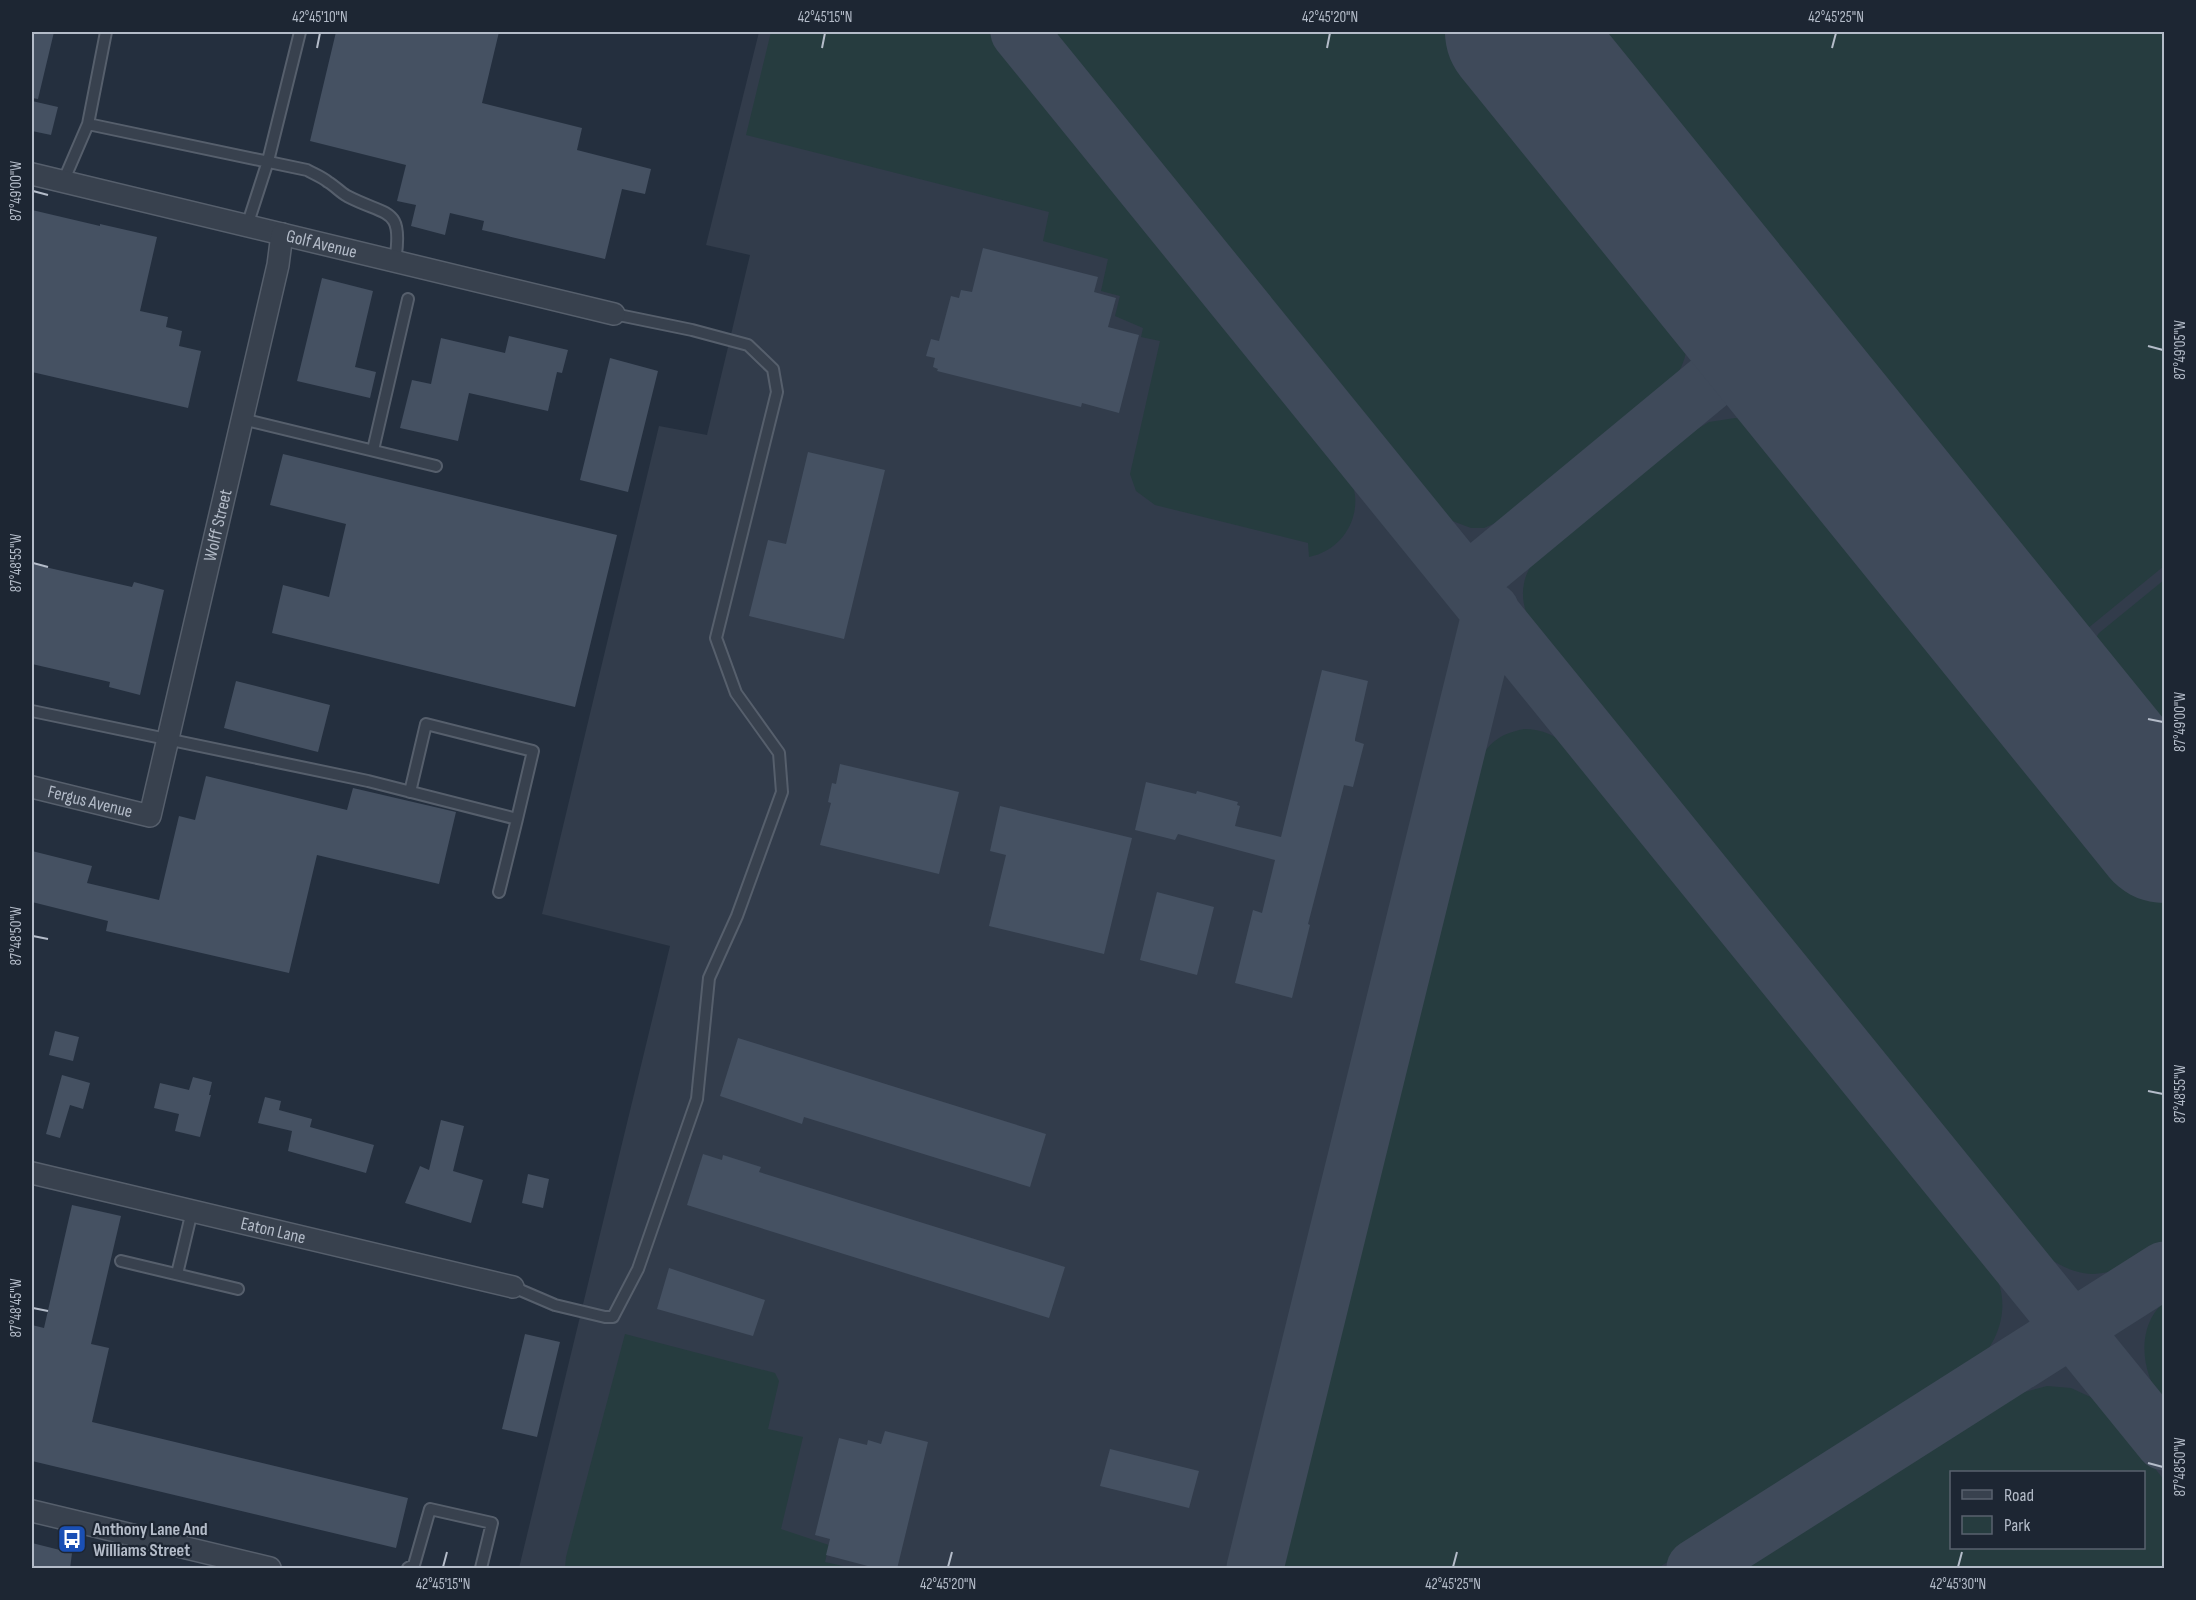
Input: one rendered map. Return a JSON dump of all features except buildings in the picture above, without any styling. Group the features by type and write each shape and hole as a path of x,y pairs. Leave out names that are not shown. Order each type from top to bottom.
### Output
{"street":[{"name":"Golf Avenue","path":"32,174 614,314"},
{"name":"Wolff Street","path":"150,816 278,265 282,234"},
{"name":"Fergus Avenue","path":"32,787 150,816"},
{"name":"Eaton Lane","path":"32,1173 513,1287"},
{"path":"32,1511 270,1569"}],"lane":[{"path":"63,182 88,124 106,32"},
{"path":"246,225 268,161 300,32"},
{"path":"88,124 307,170 327,180 344,194 388,213 394,220 398,232 395,261"},
{"path":"373,450 408,299"},
{"path":"513,1287 555,1305 613,1317 638,1269 697,1099 709,978 737,916 782,792 779,753 736,693 716,638 777,392 773,369 748,345 692,330 614,314"},
{"path":"242,418 436,466"},
{"path":"32,711 410,792 517,819"},
{"path":"410,792 426,724 533,751 499,892"},
{"path":"177,1274 192,1211"},
{"path":"122,1261 238,1289"},
{"path":"408,1569 414,1565 430,1509 492,1523 481,1569"}],"shaded area":[{"path":"759,32 2164,32 2164,1568 519,1568 670,946 542,914 659,426 707,435 750,255 706,245"}],"green space":[{"path":"771,32 988,32 1347,473 1354,492 1355,506 1350,526 1338,542 1320,554 1309,557 1308,543 1155,505 1136,491 1130,474 1160,341 1141,337 1143,328 1115,316 1120,296 1101,291 1108,259 1043,241 1049,212 746,135"},
{"path":"1050,32 1455,32 1682,312 1687,339 1686,351 1678,373 1652,403 1512,514 1484,528 1471,528 1447,519"},
{"path":"1580,32 2164,32 2164,566 2087,629 2066,631"},
{"path":"1735,418 1764,421 1778,429 2164,905 2164,1242 2121,1267 2094,1274 2064,1267 2047,1257 1529,620 1524,603 1523,587 1528,571 1538,556 1694,431 1709,422"},
{"path":"2164,580 2164,752 2088,658 2090,647 2099,633"},
{"path":"1524,729 1549,734 1571,748 1986,1260 1997,1278 2001,1293 1999,1328 1988,1349 1973,1367 1658,1568 1273,1568 1473,774 1486,749 1505,735"},
{"path":"2164,1302 2164,1404 2150,1380 2144,1352 2148,1325 2154,1313"},
{"path":"625,1334 775,1373 779,1381 768,1429 803,1437 781,1529 829,1545 825,1562 852,1568 565,1568"},
{"path":"2047,1386 2071,1388 2097,1400 2111,1412 2164,1480 2164,1568 1747,1568 2021,1393"}],"taxiway":[{"path":"1019,32 2164,1442"},
{"path":"1468,582 1763,338"},
{"path":"1255,1568 1491,611"},
{"path":"1695,1568 2164,1270"}],"runway":[{"path":"1516,32 2164,832"}],"place":[{"name":"Anthony Lane And Williams Street","path":"72,1539"}]}
